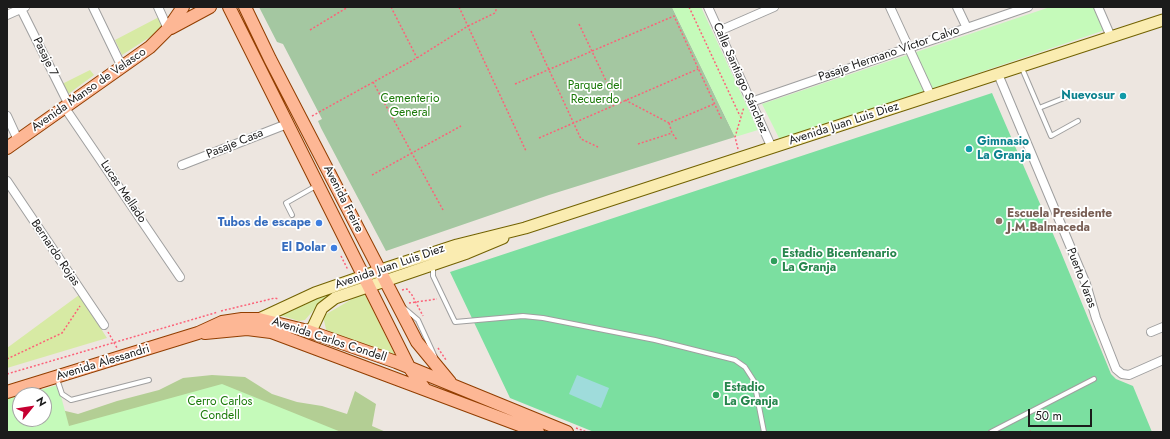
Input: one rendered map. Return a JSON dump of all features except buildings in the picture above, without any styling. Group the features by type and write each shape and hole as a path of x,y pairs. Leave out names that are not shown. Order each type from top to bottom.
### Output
{"main road":[{"name":"Avenida Manso de Velasco","path":"7,148 150,47 168,29 183,7"},
{"name":"Avenida Manso de Velasco","path":"168,29 210,7"},
{"name":"Avenida Freire","path":"229,7 409,367 424,388"},
{"name":"Avenida Freire","path":"245,7 397,304 423,351 448,379"},
{"name":"Avenida Juan Luis Diez","path":"382,275 456,245 525,228 1163,20"},
{"name":"Avenida Juan Luis Diez","path":"259,318 288,304 365,280 382,275 433,265 472,251 525,228"},
{"name":"Avenida Juan Luis Diez","path":"308,331 312,327 322,308 330,301 365,280"},
{"name":"Avenida Carlos Condell","path":"198,333 228,321 259,318 308,331 409,367 448,379 567,432"},
{"name":"Avenida Carlos Condell","path":"198,333 254,329 271,332 424,388 538,432"},
{"path":"288,338 299,336 308,331"},
{"name":"Avenida Alessandri","path":"7,392 198,333"}],"street":[{"path":"93,7 122,67"},
{"path":"158,7 168,29"},
{"name":"Calle Santiago Sánchez","path":"708,7 772,148"},
{"path":"719,31 774,7"},
{"path":"890,7 931,96"},
{"path":"957,7 967,28"},
{"name":"Pasaje Hermano Víctor Calvo","path":"751,102 1028,7"},
{"path":"1098,7 1111,37"},
{"path":"7,15 23,8"},
{"name":"Pasaje 7","path":"23,8 67,106"},
{"name":"Puerto Varas","path":"998,74 1086,284 1096,318 1116,369 1122,374 1129,375 1163,360"},
{"name":"Lucas Mellado","path":"67,106 180,277"},
{"path":"7,116 18,140"},
{"name":"Pasaje Casa","path":"182,165 287,124"},
{"name":"Bernardo Rojas","path":"7,181 104,325"},
{"path":"1151,332 1163,327"}],"lane":[{"path":"1021,66 1051,136 1078,121"},
{"path":"1039,108 1069,96"},
{"path":"292,215 286,204 318,184"},
{"path":"433,265 433,276 455,322 523,316 543,318 655,340 730,358 744,367 754,381 764,432"},
{"path":"57,377 62,394 71,400 149,380"},
{"path":"990,432 1094,380"}],"path":[{"path":"310,30 348,7"},
{"path":"391,7 417,58"},
{"path":"459,7 526,151"},
{"path":"303,121 417,58 468,26 495,13 497,7"},
{"path":"689,7 740,116"},
{"path":"515,84 674,16 722,120"},
{"path":"579,24 617,104"},
{"path":"531,31 581,139 598,147"},
{"path":"539,138 698,69"},
{"path":"373,82 443,210"},
{"path":"625,100 669,123 672,133 677,140"},
{"path":"741,158 734,137 740,116 746,103 751,102"},
{"path":"669,123 714,103"},
{"path":"372,175 411,152 461,126"},
{"path":"638,144 672,133"},
{"path":"7,359 62,333 85,297"},
{"path":"397,304 417,303 443,297"},
{"path":"104,325 122,357"},
{"path":"1028,432 1032,430"}],"green space":[{"path":"259,7 672,7 735,137 549,195 386,251 321,128 318,121 322,119 283,44 277,42"},
{"path":"672,7 701,7 758,130 735,137"},
{"path":"1050,7 1094,7 1105,30 780,140 762,104"},
{"path":"159,17 164,28 122,55 115,40"},
{"path":"90,70 94,75 67,95 62,84"},
{"name":"Estadio Bicentenario La Granja","path":"992,93 1060,250 1111,374 1116,379 1133,386 1152,432 594,432 510,398 450,272"},
{"path":"340,290 318,305 305,320 299,321 279,315 286,309"},
{"path":"79,295 107,338 7,368 7,348"},
{"path":"359,295 366,295 396,357 327,334 323,316"},
{"name":"Cerro Carlos Condell","path":"212,375 245,377 272,394 297,402 322,406 347,414 355,391 376,404 372,426 386,432 29,432 35,427 52,427 53,408 78,414 117,401 159,390 183,378"},
{"name":"Cerro Carlos Condell","path":"222,384 341,432 7,432 7,399 12,397 12,427 52,427 52,387 51,387 58,385 69,426"}],"water":[{"path":"577,375 609,388 601,408 569,394"}],"place":[{"name":"Nuevosur","path":"1123,96"},
{"name":"Gimnasio La Granja","path":"969,149"},
{"name":"Escuela Presidente J.M.Balmaceda","path":"999,221"},
{"name":"Tubos de escape","path":"319,223"},
{"name":"El Dolar","path":"334,248"},
{"name":"Estadio Bicentenario La Granja","path":"774,261"},
{"name":"Estadio La Granja","path":"716,395"}],"park label":[{"name":"Parque del Recuerdo","path":"595,93"},
{"name":"Cementerio General","path":"410,106"}]}
